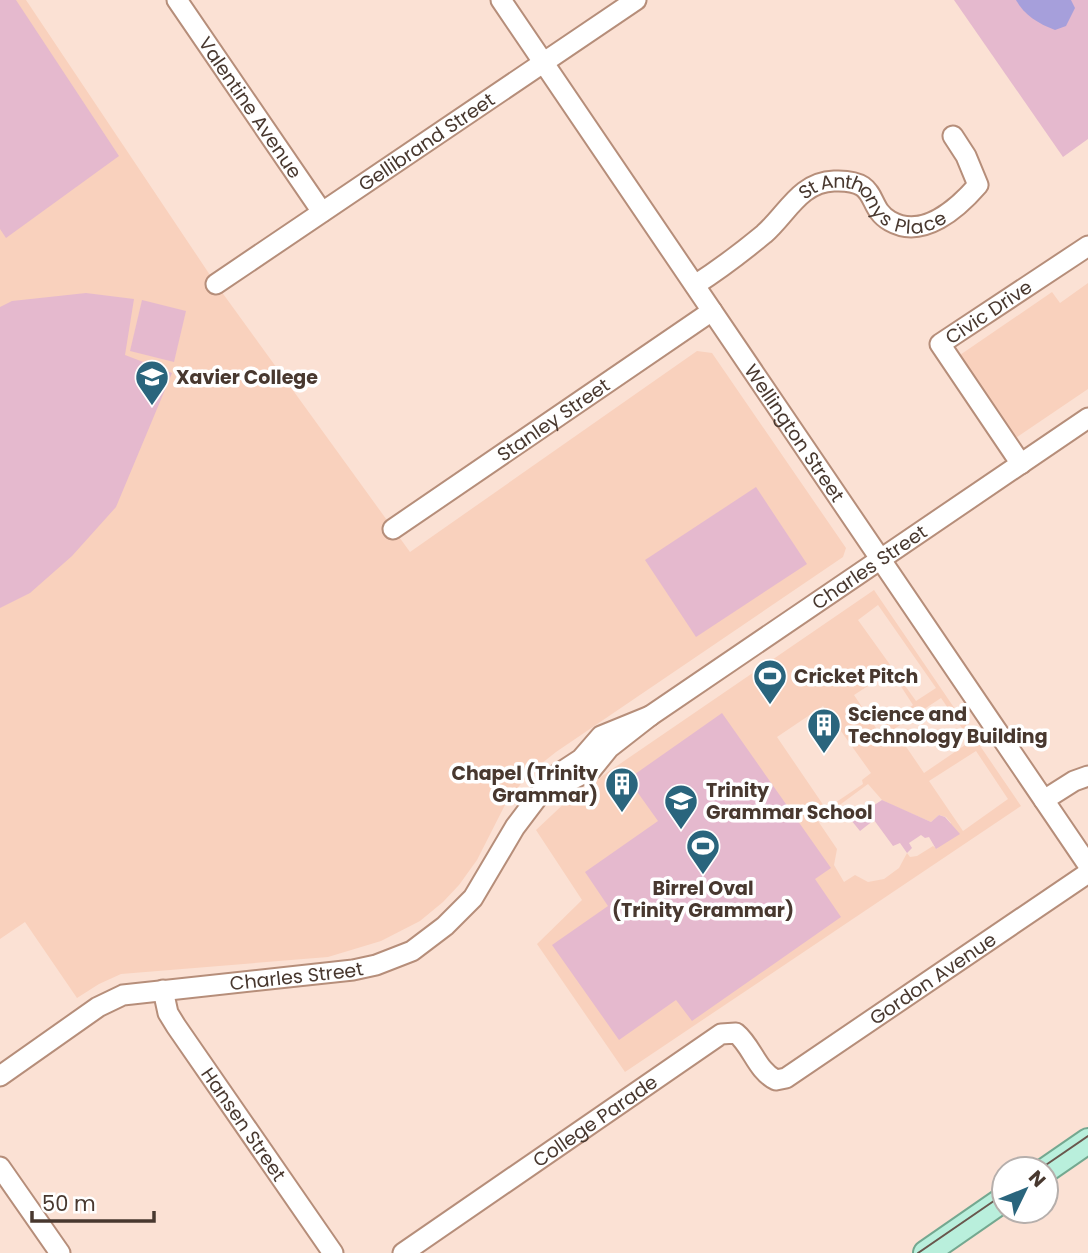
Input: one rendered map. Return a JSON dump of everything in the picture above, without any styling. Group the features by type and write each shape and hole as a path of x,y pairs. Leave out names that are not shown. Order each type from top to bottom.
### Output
{"main road":[{"path":"1060,1160 1088,1141"},
{"path":"926,1253 990,1209"}],"street":[{"name":"Valentine Avenue","path":"177,0 322,212"},
{"name":"Wellington Street","path":"501,0 1088,865"},
{"name":"Gellibrand Street","path":"216,284 636,0"},
{"name":"St Anthonys Place","path":"695,285 730,263 773,226 794,199 816,184 852,181 870,191 878,208 890,221 911,227 929,223 958,208 978,186 966,156 953,135"},
{"name":"Civic Drive","path":"1021,464 940,344 1088,246"},
{"name":"Stanley Street","path":"393,529 712,311"},
{"name":"Charles Street","path":"0,1076 110,1000 123,995 353,970 376,965 412,951 445,926 473,898 515,827 538,797 592,769 610,748 650,716 1088,418"},
{"path":"1047,804 1074,781 1088,778"},
{"name":"Gordon Avenue","path":"776,1080 786,1078 1088,873"},
{"name":"Hansen Street","path":"163,990 168,1013 176,1026 333,1253"},
{"name":"College Parade","path":"403,1253 721,1034 731,1031 741,1037 766,1073 776,1080"},
{"path":"0,1167 60,1253"}],"shaded area":[{"name":"Xavier College","path":"0,0 26,0 216,284 410,552 697,351 712,353 846,548 843,557 532,771 508,799 477,860 459,885 420,921 381,941 328,957 121,974 77,998 25,922 0,939"},
{"path":"0,0 16,0 119,156 6,238 0,229"},
{"path":"954,0 1088,0 1088,139 1063,157"},
{"path":"1016,0 1071,0 1075,8 1066,26 1055,30 1032,18"},
{"path":"1088,283 1088,389 1014,439 957,357 1052,292 1060,303"},
{"path":"86,293 134,299 125,355 172,373 116,507 72,556 30,593 0,608 0,307 12,301"},
{"path":"142,300 186,311 174,362 130,351"},
{"path":"756,487 807,564 696,637 645,560"},
{"name":"Trinity Grammar School","path":"874,590 1021,806 625,1072 537,944 582,900 536,830 570,798","holes":["878,605 936,688 916,701 858,620","891,671 913,705 878,731 854,695","941,698 971,741 924,773 894,729","823,706 871,773 862,780 863,784 826,809 777,737","976,751 1008,799 963,831 929,781","868,784 882,800 894,806 931,822 939,815 946,817 951,823 937,849 933,846 917,856 910,857 907,853 899,868 884,879 868,882 855,875 844,882 834,865 837,849 818,821"]},
{"name":"Birrel Oval (Trinity Grammar)","path":"722,713 831,868 815,879 841,917 692,1021 676,1000 619,1040 552,945 608,906 585,872 658,821 628,779"},
{"path":"882,800 931,822 939,815 945,817 960,834 936,849 929,837 921,835 909,843 912,848 907,853 900,843 893,846 874,820 860,831 851,820"}],"tram line":[{"path":"1060,1155 1088,1136"},
{"path":"918,1253 990,1204"}],"place":[{"name":"Xavier College","path":"152,407"},
{"name":"Cricket Pitch","path":"770,706"},
{"name":"Science and Technology Building","path":"824,755"},
{"name":"Chapel (Trinity Grammar)","path":"622,814"},
{"name":"Trinity Grammar School","path":"681,831"},
{"name":"Birrel Oval (Trinity Grammar)","path":"703,876"}]}
